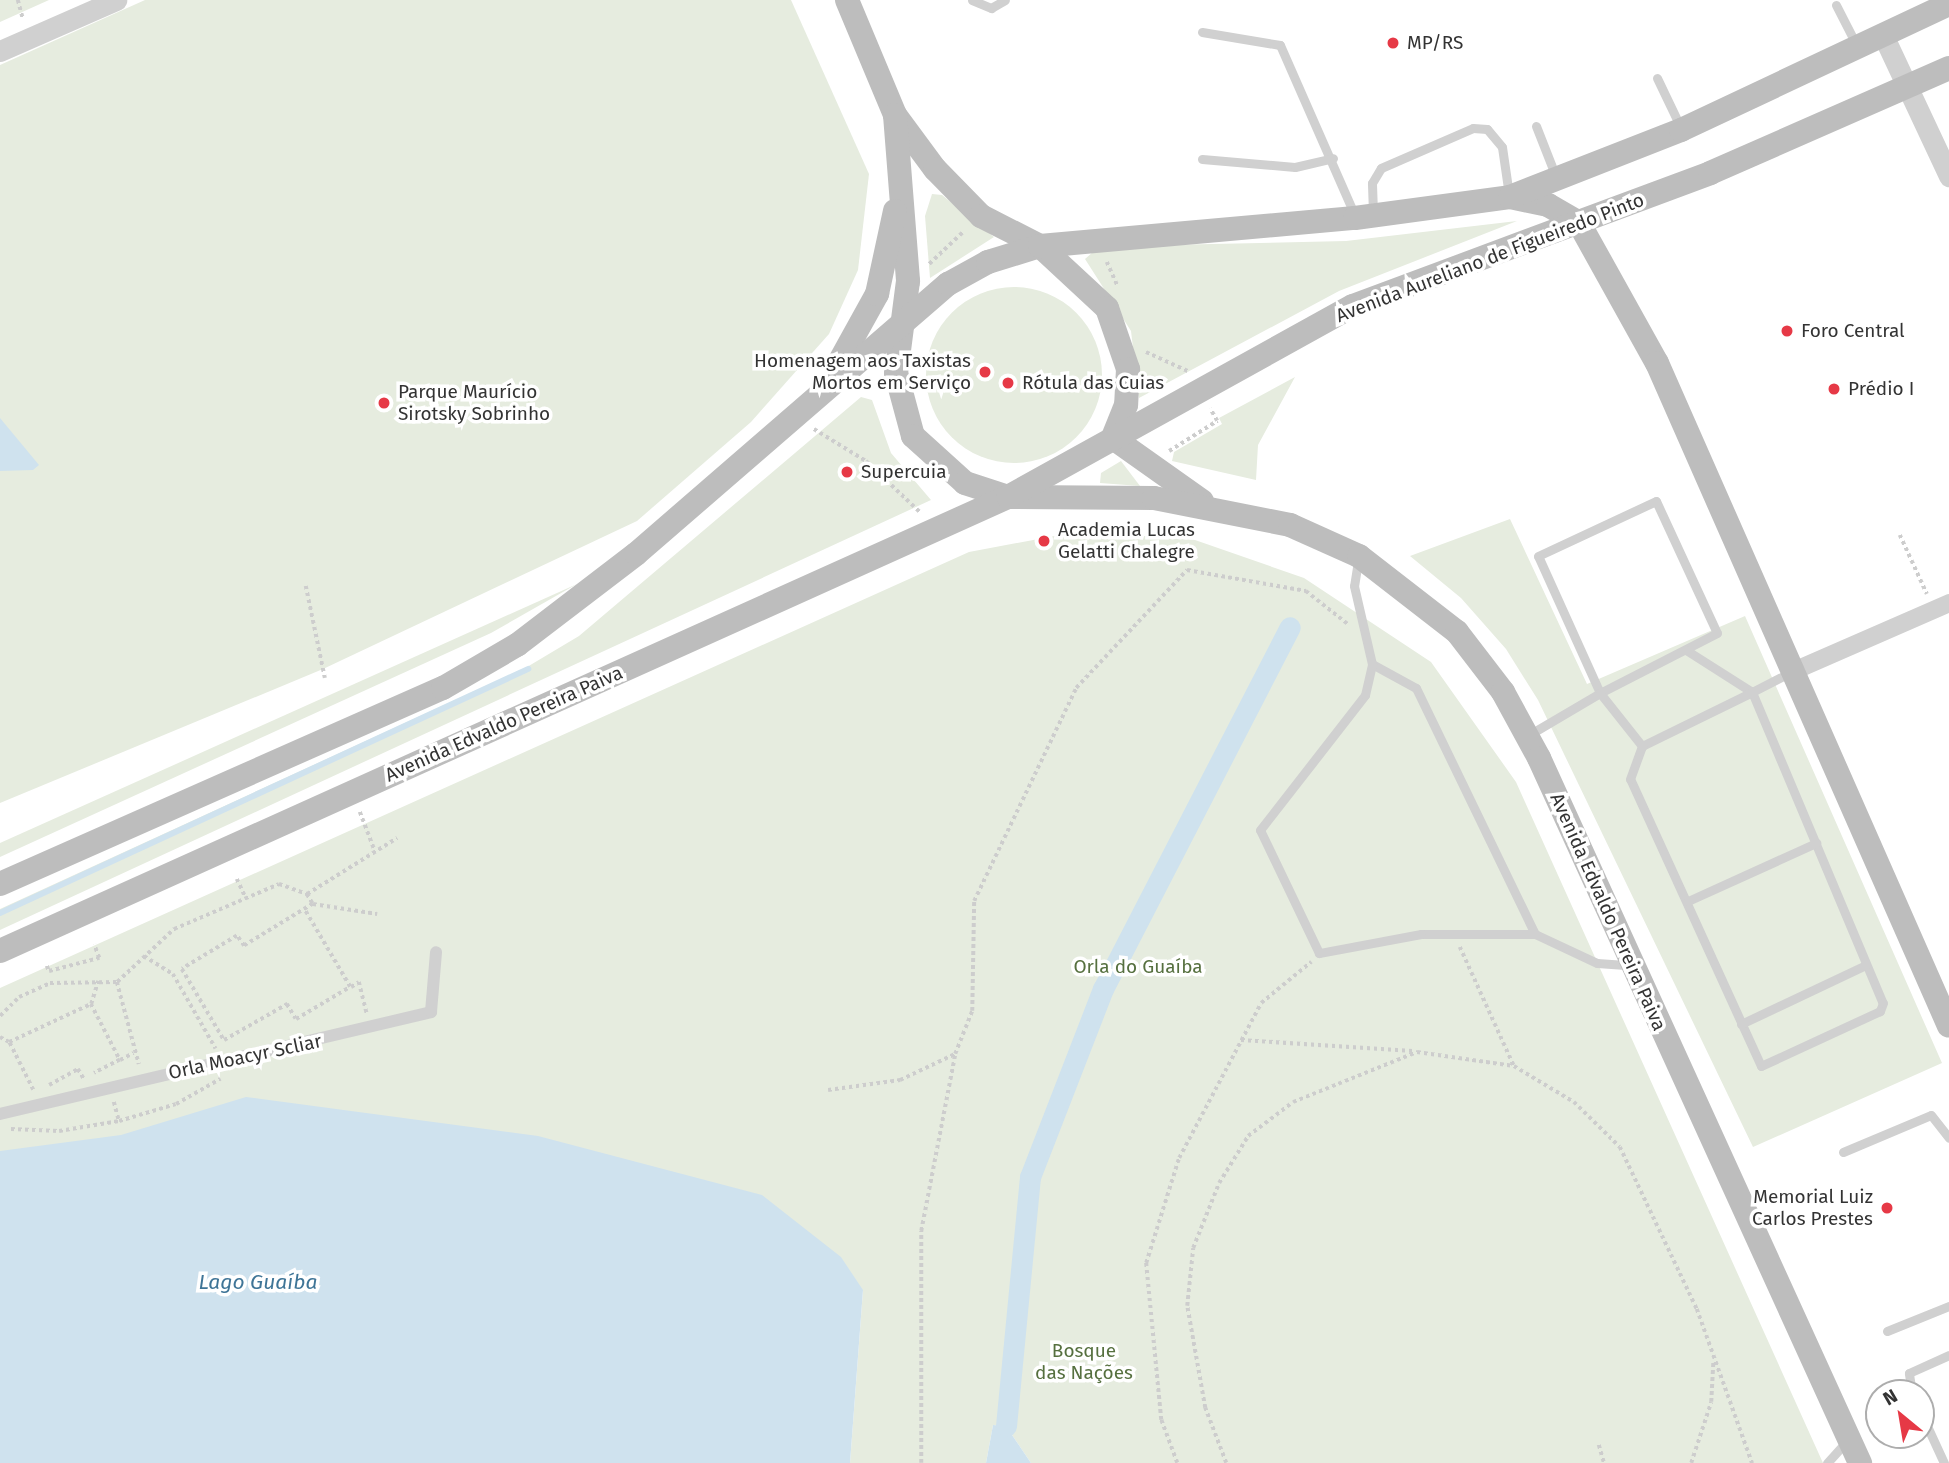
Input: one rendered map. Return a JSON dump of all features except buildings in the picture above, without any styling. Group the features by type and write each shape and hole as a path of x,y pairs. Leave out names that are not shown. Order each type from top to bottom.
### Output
{"main road":[{"path":"847,0 895,115 934,169 981,216 1040,246 1099,299 1119,335 1128,369 1126,405 1113,438"},
{"path":"0,884 443,688 517,645 799,415 908,317 978,268 1040,246 1364,217 1510,197 1681,130 1949,4"},
{"name":"Avenida Aureliano de Figueiredo Pinto","path":"1008,496 1353,306 1579,223 1907,88 1949,68"},
{"name":"Avenida Edvaldo Pereira Paiva","path":"895,115 908,317 896,373 913,436 965,483 1008,496 1206,504 1290,525 1359,555 1457,632 1527,736 1860,1463"},
{"path":"799,415 851,349 877,294 901,183"},
{"path":"1510,197 1548,205 1579,223 1657,363 1796,670 1949,1026"},
{"name":"Avenida Edvaldo Pereira Paiva","path":"1113,438 1206,504"},
{"name":"Avenida Edvaldo Pereira Paiva","path":"0,951 1008,496"}],"street":[{"path":"0,51 116,0"},
{"path":"1883,36 1949,176"},
{"path":"1796,670 1942,606"},
{"name":"Orla Moacyr Scliar","path":"0,1114 147,1078 370,1029 431,1012 436,952"}],"lane":[{"path":"972,0 991,8 1005,0"},
{"path":"1836,5 1858,48"},
{"path":"1202,32 1280,45 1364,217"},
{"path":"1657,78 1681,130"},
{"path":"1536,126 1557,179"},
{"path":"1364,217 1372,183 1381,168 1473,128 1487,129 1502,147 1510,197"},
{"path":"1202,159 1295,167 1333,158"},
{"path":"1527,736 1600,693 1686,650 1717,628 1660,505 1652,502 1538,556 1600,693 1642,747"},
{"path":"1359,555 1354,586 1362,635 1372,664 1365,695 1260,830 1319,953 1461,931 1535,934 1597,963 1632,965"},
{"path":"1686,650 1752,692 1883,1003 1880,1011 1766,1066 1758,1063 1688,901 1630,779 1642,747 1752,692 1796,670"},
{"path":"1372,664 1416,688 1535,934"},
{"path":"1688,901 1816,843"},
{"path":"1741,1024 1866,965"},
{"path":"1843,1152 1931,1115 1949,1138"},
{"path":"1887,1331 1949,1306"},
{"path":"1910,1379 1909,1373 1949,1355"},
{"path":"1827,1463 1849,1439"},
{"path":"1935,1443 1944,1463"}],"path":[{"path":"1097,239 1122,296"},
{"path":"1142,342 1147,354 1189,371 1217,421 1163,454 1159,472"},
{"path":"799,415 866,461 937,527"},
{"path":"1900,535 1942,606"},
{"path":"921,1463 921,1231 956,1054 972,1011 974,901 1070,700 1187,570 1306,591 1362,635"},
{"path":"306,586 325,678"},
{"path":"360,811 374,849"},
{"path":"307,894 374,849 397,838"},
{"path":"237,879 246,898"},
{"path":"0,1016 19,997 50,983 117,982 174,929 279,884 307,894 313,904"},
{"path":"173,974 237,936 244,946 313,904 377,914"},
{"path":"304,909 351,987"},
{"path":"1461,931 1459,945 1514,1066"},
{"path":"47,966 49,971 99,958 94,945"},
{"path":"1177,1463 1161,1420 1146,1263 1179,1158 1261,1003 1319,953"},
{"path":"144,956 173,974 224,1062"},
{"path":"182,969 224,1040"},
{"path":"97,981 91,1004 120,1060"},
{"path":"117,982 133,1053 147,1078"},
{"path":"215,1046 287,1004 296,1019 359,982 370,1029"},
{"path":"9,1042 91,1004"},
{"path":"0,1037 9,1042 34,1092 78,1069 83,1079 133,1053"},
{"path":"1241,1040 1417,1052 1514,1066 1574,1102 1620,1147 1660,1221 1752,1463"},
{"path":"1226,1463 1205,1408 1187,1306 1192,1248 1219,1183 1248,1136 1293,1102 1417,1052"},
{"path":"828,1090 900,1080 956,1054"},
{"path":"9,1129 59,1131 119,1121 176,1104 223,1077"},
{"path":"1691,1463 1711,1402 1713,1360"},
{"path":"1599,1445 1604,1463"}],"green space":[{"path":"0,0 49,0 0,22"},
{"name":"Parque Maurício Sirotsky Sobrinho","path":"145,0 791,0 869,174 858,270 829,334 751,422 637,521 323,669 0,803 0,65"},
{"path":"932,194 942,195 994,237 930,278 925,216"},
{"path":"1517,221 1339,291 1139,398 1131,331 1085,259 1093,252 1165,245 1346,241"},
{"path":"1014,287 1048,294 1076,313 1095,341 1102,375 1095,409 1076,437 1048,456 1014,463 980,456 952,437 933,409 926,375 933,341 952,313 980,294"},
{"path":"1295,377 1258,445 1256,480 1172,461 1174,452 1222,424 1219,418"},
{"path":"861,397 872,400 891,453 931,500 0,930 0,909 527,667 579,636"},
{"path":"1121,461 1140,486 1100,483 1101,473"},
{"path":"1510,519 1587,684 1745,616 1942,1063 1753,1147 1538,700 1506,649 1461,598 1410,556"},
{"name":"Orla do Guaíba","path":"1081,531 1195,540 1304,578 1431,662 1516,782 1823,1463 1031,1463 1006,1426 993,1425 986,1463 850,1463 863,1290 0,1213 0,988 969,552"},
{"path":"577,584 491,633 0,857 0,843"}],"water":[{"path":"0,418 39,465 33,470 0,471"},
{"name":"Lago Guaíba","path":"246,1097 538,1136 762,1195 841,1257 863,1290 850,1463 0,1463 0,1151 121,1135"},
{"path":"993,1425 1006,1426 1031,1463 986,1463"}],"waterway":[{"path":"1006,1426 1030,1177 1103,989 1290,627"},
{"path":"0,913 528,669"}],"place":[{"name":"MP/RS","path":"1393,43"},
{"name":"Foro Central","path":"1787,331"},
{"name":"Homenagem aos Taxistas Mortos em Serviço","path":"985,372"},
{"name":"Rótula das Cuias","path":"1008,383"},
{"name":"Prédio I","path":"1834,389"},
{"name":"Parque Maurício Sirotsky Sobrinho","path":"384,403"},
{"name":"Supercuia","path":"847,472"},
{"name":"Academia Lucas Gelatti Chalegre","path":"1044,541"},
{"name":"Memorial Luiz Carlos Prestes","path":"1887,1208"}],"park label":[{"name":"Bosque das Nações","path":"1084,1362"}]}
